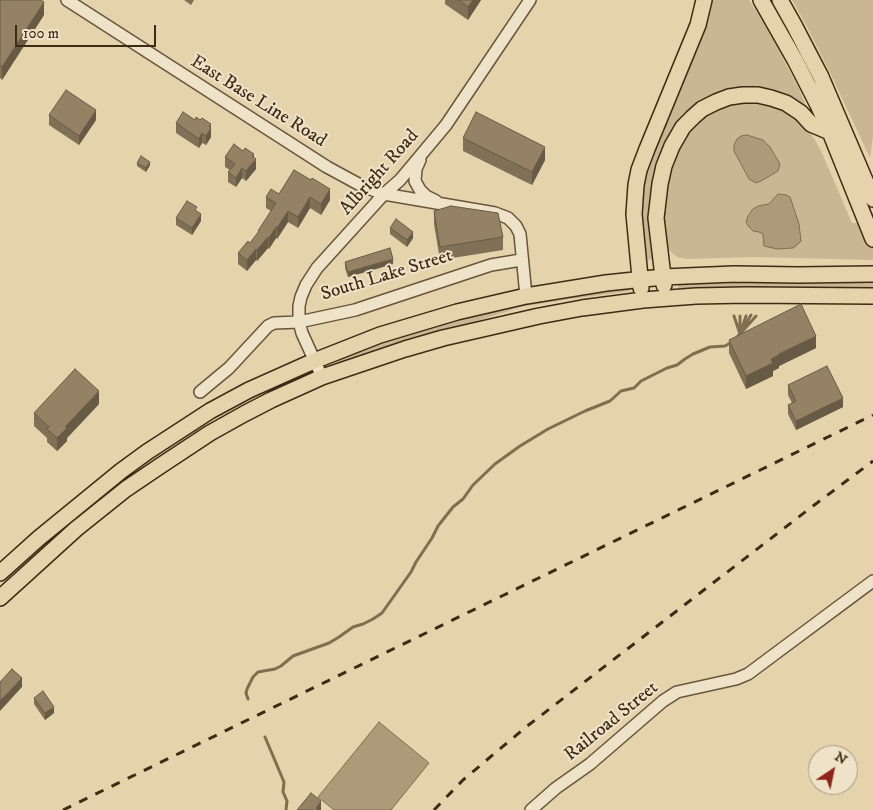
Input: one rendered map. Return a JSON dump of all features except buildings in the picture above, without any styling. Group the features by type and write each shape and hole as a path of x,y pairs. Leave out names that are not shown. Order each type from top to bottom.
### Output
{"main road":[{"path":"643,300 634,214 639,170 698,25 704,0"},
{"path":"761,0 795,60 830,132 873,239"},
{"path":"780,0 820,77 871,194"},
{"path":"664,299 656,218 660,184 664,166 676,138 689,121 702,109 729,97 758,95 786,103 801,113 811,124 830,132"},
{"path":"871,194 873,170"},
{"path":"0,573 121,470 210,411 249,390 314,361 380,335 457,312 526,296 640,279 734,274 873,274"},
{"path":"0,598 76,529 160,466 210,433 271,400 322,377 443,338 582,308 643,300 696,296 873,296"}],"street":[{"name":"East Base Line Road","path":"67,0 327,167 362,186 384,194 495,213 512,221 520,234 526,296"},
{"name":"Albright Road","path":"322,377 302,333 300,322 299,306 301,297 310,278 384,194 400,180 446,125 530,0"},
{"path":"424,152 416,168 415,181 426,196 442,204"},
{"name":"South Lake Street","path":"200,392 229,368 268,326 274,323 300,322 355,310 491,265 522,260"},
{"name":"Railroad Street","path":"531,810 556,788 590,764 670,696 676,692 736,679 748,674 873,581"}],"shaded area":[{"path":"709,0 749,0 778,49 809,113 750,89 672,136 654,259 645,260 640,215 642,187 646,170"},
{"path":"792,0 873,0 873,136 870,158 832,77"},
{"path":"756,101 783,109 793,115 807,129 822,153 852,223 873,223 873,260 753,257 687,259 677,257 669,250 662,209 671,164 688,132 704,116 722,107 734,103"},
{"path":"747,135 763,140 770,147 780,164 778,171 756,183 749,179 734,151 737,139"},
{"path":"778,194 790,197 799,224 801,241 793,248 777,249 764,246 763,234 753,231 746,222 752,210 758,206 769,204"},
{"path":"873,280 873,290 678,290 678,283 706,281"},
{"path":"630,286 630,291 521,307 339,365 336,358 410,332 514,305"},
{"path":"379,722 429,763 391,810 334,810 318,797"}],"waterway":[{"path":"744,327 751,315"},
{"path":"734,316 740,334"},
{"path":"740,316 740,328"},
{"path":"738,336 746,316"},
{"path":"741,333 756,316"},
{"path":"248,699 247,689 258,672 275,669 293,656 329,643 353,627 363,624 382,613 411,572 438,526 473,485 495,464 548,429 610,401 621,391 634,388 641,381 677,365 693,354 710,347 725,346 732,342"},
{"path":"265,737 284,782 283,792 287,801 286,810"}],"railway":[{"path":"63,810 873,415"},
{"path":"434,810 463,780 526,727 873,461"}]}
